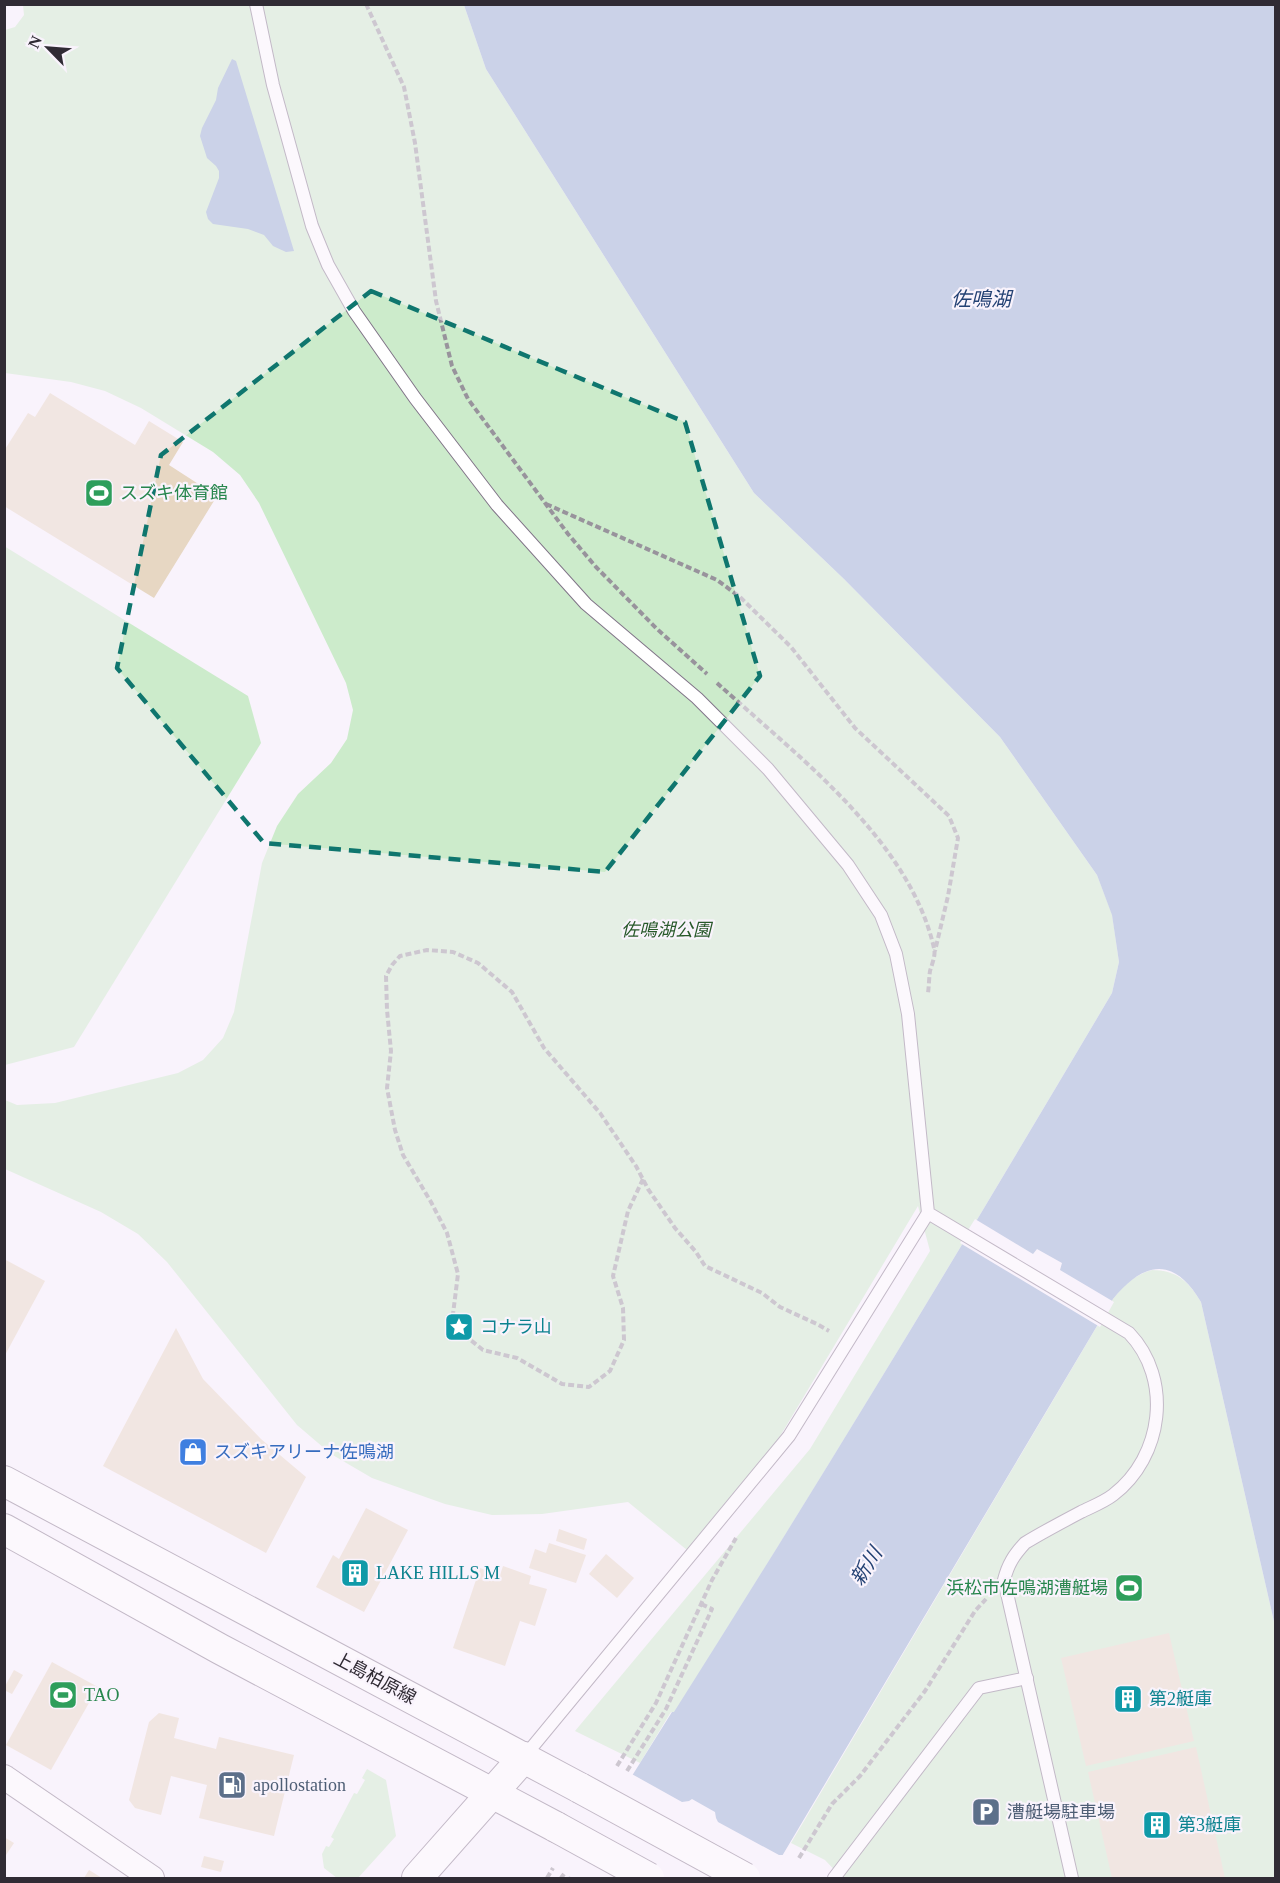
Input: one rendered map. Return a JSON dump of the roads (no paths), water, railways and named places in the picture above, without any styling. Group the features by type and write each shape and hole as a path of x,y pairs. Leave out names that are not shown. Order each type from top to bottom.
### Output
{"street":[{"name":"上島柏原線","path":"4,1481 524,1757 745,1878"},
{"path":"4,1529 220,1649 649,1878"},
{"path":"417,1878 524,1757"},
{"path":"4,1777 152,1878"}],"lane":[{"path":"256,4 273,85 312,226 328,265 354,311 415,398 497,505 586,604 696,698 768,769 848,865 881,915 896,954 908,1014 928,1213 789,1436 524,1757"},
{"path":"928,1213 1129,1333 1141,1345 1155,1379 1157,1417 1154,1435 1138,1469 1112,1496 1024,1543 1015,1553 1004,1580 1072,1878"},
{"path":"834,1878 979,1688 1027,1677"}],"water":[{"name":"佐鳴湖","path":"464,5 1275,5 1275,1626 1201,1302 1191,1287 1180,1277 1169,1271 1158,1269 1147,1271 1125,1286 1113,1299 769,1878 568,1878 841,1444 1112,993 1119,962 1112,915 1097,875 1000,737 844,579 754,493 486,69"},
{"path":"232,59 236,61 294,251 286,252 273,246 264,235 248,229 213,224 208,219 206,212 219,178 219,171 207,158 200,136"}],"place":[{"name":"スズキ体育館","path":"99,493"},
{"name":"コナラ山","path":"459,1327"},
{"name":"スズキアリーナ佐鳴湖","path":"193,1452"},
{"name":"LAKE HILLS M","path":"355,1573"},
{"name":"浜松市佐鳴湖漕艇場","path":"1129,1588"},
{"name":"TAO","path":"63,1695"},
{"name":"第2艇庫","path":"1128,1699"},
{"name":"apollostation","path":"232,1785"},
{"name":"漕艇場駐車場","path":"986,1812"},
{"name":"第3艇庫","path":"1157,1825"}],"park label":[{"name":"佐鳴湖公園","path":"666,930"}],"water label":[{"name":"新川","path":"866,1566"}]}
